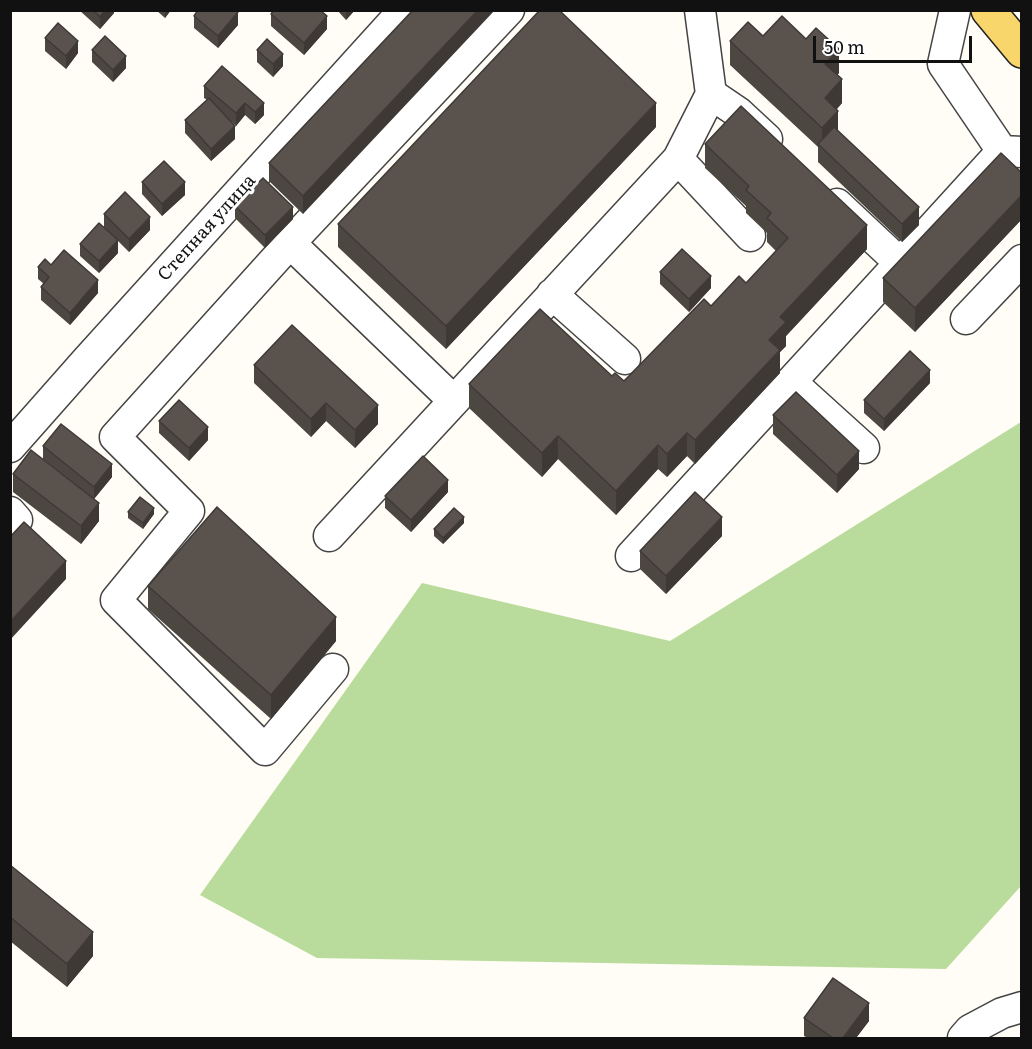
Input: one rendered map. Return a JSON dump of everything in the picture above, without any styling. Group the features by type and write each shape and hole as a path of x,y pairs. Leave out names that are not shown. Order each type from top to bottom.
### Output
{"main road":[{"path":"988,10 1022,51"}],"street":[{"name":"Степная улица","path":"10,447 404,10"},
{"path":"333,669 265,750 116,600 189,512 115,437 290,243 509,10"},
{"path":"329,537 453,400 678,159 711,94 700,10"},
{"path":"631,556 900,263 1012,152 943,64 955,10"},
{"path":"711,94 739,113 790,161"},
{"path":"678,159 750,236"},
{"path":"816,184 900,263"},
{"path":"290,243 453,400"},
{"path":"966,319 1022,260"},
{"path":"552,294 625,359"},
{"path":"791,382 864,448"},
{"path":"10,512 17,520 10,528"},
{"path":"963,1038 970,1030 1002,1013 1022,1007"}],"green space":[{"path":"1021,422 1021,886 946,969 317,958 200,895 422,583 670,641"}],"building":[{"path":"93,10 105,10 100,17"},
{"path":"198,10 236,10 238,12 218,36 194,16"},
{"path":"274,10 320,10 327,16 304,43 271,14"},
{"path":"413,10 478,10 303,196 269,163"},
{"path":"540,10 559,10 656,103 446,326 338,224"},
{"path":"782,16 806,39 816,28 839,49 825,64 842,79 825,98 838,111 822,128 730,41 748,22 763,36"},
{"path":"58,23 78,41 66,56 45,38"},
{"path":"105,36 126,56 113,70 92,50"},
{"path":"267,39 283,54 273,64 257,50"},
{"path":"222,66 264,103 255,112 245,103 236,113 204,86"},
{"path":"209,98 235,126 211,149 185,120"},
{"path":"741,106 867,225 780,317 786,322 769,340 780,350 695,440 687,433 667,454 658,445 616,491 558,436 542,453 469,384 540,309 612,376 615,373 624,381 704,299 711,306 739,276 746,283 788,238 767,218 771,213 746,190 749,186 705,144"},
{"path":"834,127 919,207 902,224 818,144"},
{"path":"1001,153 1022,173 1022,195 915,308 883,278"},
{"path":"164,161 185,182 162,204 142,182"},
{"path":"263,178 293,207 265,235 235,206"},
{"path":"125,192 150,217 129,239 104,214"},
{"path":"99,223 118,240 99,261 80,244"},
{"path":"682,249 711,276 689,299 660,272"},
{"path":"64,250 98,280 70,313 41,287 49,277 38,267 45,259 51,265"},
{"path":"292,325 378,405 355,430 326,403 311,419 254,365"},
{"path":"910,351 930,370 884,419 864,400"},
{"path":"796,392 859,451 837,475 773,415"},
{"path":"179,400 208,427 189,448 159,421"},
{"path":"61,424 112,464 94,487 43,446"},
{"path":"31,450 99,503 81,526 13,474"},
{"path":"423,456 448,480 411,520 385,496"},
{"path":"695,492 722,517 666,576 640,551"},
{"path":"140,497 154,508 143,523 128,512"},
{"path":"217,507 336,617 271,695 148,586"},
{"path":"454,508 464,517 443,538 434,529"},
{"path":"24,522 66,561 10,622 10,537"},
{"path":"10,865 93,932 67,964 10,917"},
{"path":"833,978 869,1003 843,1038 833,1038 804,1018"}]}
